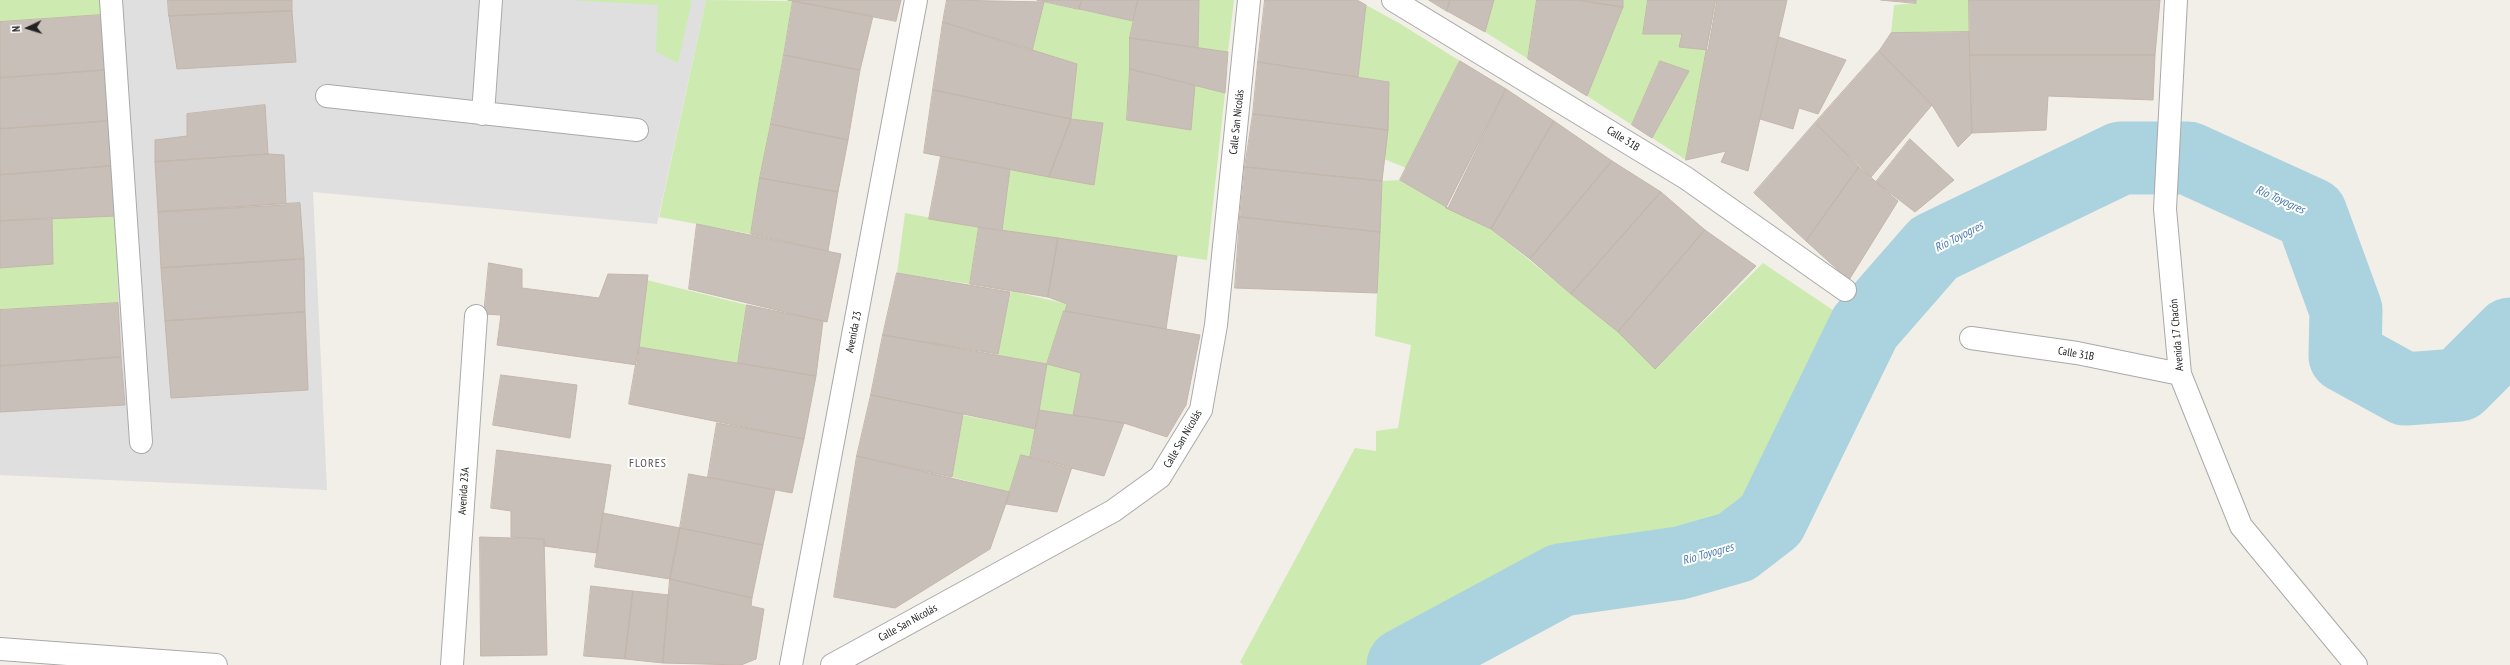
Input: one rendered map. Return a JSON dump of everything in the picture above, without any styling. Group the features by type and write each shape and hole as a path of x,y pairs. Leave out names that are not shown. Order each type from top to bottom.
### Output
{"street":[{"path":"111,0 141,442"},
{"path":"483,114 490,0"},
{"name":"Avenida 23","path":"791,665 916,0"},
{"name":"Calle San Nicolás","path":"832,665 1113,511 1160,477 1201,410 1216,324 1249,0"},
{"name":"Calle 31B","path":"1393,0 1686,178 1845,290"},
{"name":"Avenida 17 Chacón","path":"2176,0 2167,139 2165,209 2180,374 2241,526 2356,665"},
{"path":"327,96 637,130"},
{"name":"Avenida 23A","path":"452,665 476,316"},
{"name":"Calle 31B","path":"1971,338 2077,353 2180,374"},
{"path":"0,649 216,665"}],"shaded area":[{"path":"0,0 706,0 657,224 313,192 327,490 0,475"}],"green space":[{"path":"0,0 101,0 102,15 0,22"},
{"path":"567,0 692,0 678,63 656,52 658,5"},
{"path":"706,0 793,1 751,234 659,217"},
{"path":"1199,0 1234,0 1228,52 1198,48"},
{"path":"1494,0 1537,0 1528,59 1485,32"},
{"path":"1623,0 1648,0 1644,34 1682,34 1679,47 1708,50 1686,160 1652,138 1689,71 1660,61 1632,125 1587,96 1622,9"},
{"path":"1916,0 1969,0 1969,32 1891,33 1894,5 1916,3"},
{"path":"1044,2 1133,21 1127,120 1190,130 1195,85 1225,93 1207,260 1002,231 1010,169 1094,185 1103,123 1071,119 1077,64 1032,51"},
{"path":"1366,5 1399,23 1460,61 1406,168 1384,159 1389,82 1358,77"},
{"path":"1400,180 1448,208 1491,229 1618,332 1655,369 1763,263 1864,331 1771,520 1736,547 1684,562 1559,577 1400,665 1243,665 1240,662 1355,448 1376,451 1376,431 1398,428 1411,345 1375,336 1382,181"},
{"path":"905,213 979,227 970,284 897,273"},
{"path":"116,216 118,303 0,310 0,268 53,264 52,218"},
{"path":"647,280 747,305 738,363 639,347"},
{"path":"1011,291 1067,304 1047,363 1081,373 1073,415 1039,410 1047,364 997,355"},
{"path":"962,415 1036,429 1030,458 1021,455 1010,492 952,477"}],"building":[{"path":"168,0 292,0 292,11 169,16"},
{"path":"788,0 901,0 896,21"},
{"path":"947,0 1044,2 1032,51 943,22"},
{"path":"1037,0 1082,0 1079,9"},
{"path":"1082,0 1138,0 1133,21 1079,9"},
{"path":"1138,0 1199,0 1198,48 1130,38"},
{"path":"1265,0 1357,0 1366,5 1358,77 1258,62"},
{"path":"1429,0 1450,0 1447,11"},
{"path":"1450,0 1494,0 1485,32 1447,11"},
{"path":"1537,0 1579,0 1623,7 1587,96 1528,59"},
{"path":"1576,0 1623,0 1623,7"},
{"path":"1648,0 1717,0 1708,50 1679,47 1682,34 1643,34"},
{"path":"1716,0 1787,0 1748,171 1721,162 1726,151 1686,160"},
{"path":"1881,0 1916,0 1916,3"},
{"path":"1969,0 2160,0 2155,55 1970,55"},
{"path":"793,1 873,16 860,70 784,55"},
{"path":"292,11 296,62 177,69 169,16"},
{"path":"102,15 106,70 0,78 0,22"},
{"path":"943,22 1077,64 1071,119 933,90"},
{"path":"1969,32 1972,133 1958,147 1932,105 1879,51 1891,33"},
{"path":"1779,37 1846,60 1818,114 1799,108 1793,129 1760,119"},
{"path":"1130,38 1228,52 1225,93 1130,69"},
{"path":"1879,51 1932,105 1871,177 1815,123"},
{"path":"784,55 860,70 848,140 771,124"},
{"path":"1970,55 2155,55 2153,100 2048,96 2046,130 1972,133"},
{"path":"1460,61 1506,89 1448,208 1400,180"},
{"path":"1660,61 1689,71 1652,138 1632,125"},
{"path":"1258,62 1389,82 1388,130 1253,114"},
{"path":"1130,69 1195,85 1191,130 1127,120"},
{"path":"106,70 109,121 0,129 0,78"},
{"path":"1506,89 1554,121 1491,229 1446,208"},
{"path":"933,90 1071,119 1049,177 924,153"},
{"path":"265,105 268,154 155,162 155,140 187,136 187,114"},
{"path":"1253,114 1388,130 1382,181 1245,167"},
{"path":"1071,119 1103,123 1094,185 1049,177"},
{"path":"109,121 112,166 0,175 0,129"},
{"path":"1554,121 1612,161 1530,259 1491,229"},
{"path":"1815,123 1859,167 1806,241 1754,193"},
{"path":"771,124 848,140 838,192 760,178"},
{"path":"1910,139 1954,180 1915,212 1876,182"},
{"path":"268,154 284,155 286,205 158,212 155,162"},
{"path":"941,156 1010,169 1002,231 929,219"},
{"path":"1612,161 1661,192 1571,294 1530,259"},
{"path":"112,166 116,216 0,221 0,175"},
{"path":"1245,167 1382,181 1380,232 1240,217"},
{"path":"1859,167 1898,201 1849,280 1806,241"},
{"path":"760,178 838,192 828,251 751,234"},
{"path":"1661,192 1705,230 1618,332 1571,294"},
{"path":"300,203 304,259 161,268 158,212"},
{"path":"1240,217 1380,232 1377,293 1235,288"},
{"path":"52,218 53,264 0,268 0,221"},
{"path":"697,224 841,254 827,322 689,289"},
{"path":"979,227 1058,238 1048,297 970,284"},
{"path":"1705,230 1756,266 1655,369 1618,332"},
{"path":"1058,238 1177,256 1166,329 1065,311 1067,304 1048,297"},
{"path":"304,259 305,312 165,321 161,268"},
{"path":"489,263 522,269 522,288 599,298 608,274 648,275 637,365 497,345 501,315 484,314"},
{"path":"897,273 1010,292 998,354 883,335"},
{"path":"118,303 121,357 0,366 0,310"},
{"path":"747,305 823,321 816,376 738,363"},
{"path":"1064,311 1200,335 1186,405 1167,437 1124,423 1073,415 1081,373 1047,364"},
{"path":"305,312 308,390 171,398 165,321"},
{"path":"883,335 1047,364 1036,429 871,395"},
{"path":"639,347 816,376 804,439 629,404"},
{"path":"121,357 125,405 0,412 0,366"},
{"path":"501,375 577,385 570,438 493,425"},
{"path":"871,395 963,414 952,477 857,456"},
{"path":"1039,410 1124,423 1104,476 1030,458"},
{"path":"717,423 804,439 792,493 708,477"},
{"path":"497,450 611,465 597,553 544,546 544,539 511,537 511,511 491,508"},
{"path":"1021,455 1072,467 1057,512 1006,504"},
{"path":"857,456 1010,492 990,549 895,608 834,597"},
{"path":"689,474 775,490 763,545 680,528"},
{"path":"603,513 680,528 670,579 595,567"},
{"path":"680,528 763,545 752,598 670,579"},
{"path":"480,537 544,539 547,655 481,656"},
{"path":"670,579 752,598 751,606 764,609 756,659 741,665 663,663"},
{"path":"591,586 633,591 625,659 584,656"},
{"path":"633,591 669,595 663,663 625,659"}],"waterway":[{"name":"Río Toyogres","path":"1403,665 1561,580 1680,563 1736,547 1771,520 1865,327 1934,248 2121,158 2188,158 2311,214 2346,310 2345,356 2405,389 2459,385 2510,334"}],"district":[{"name":"FLORES","path":"648,464"}]}
